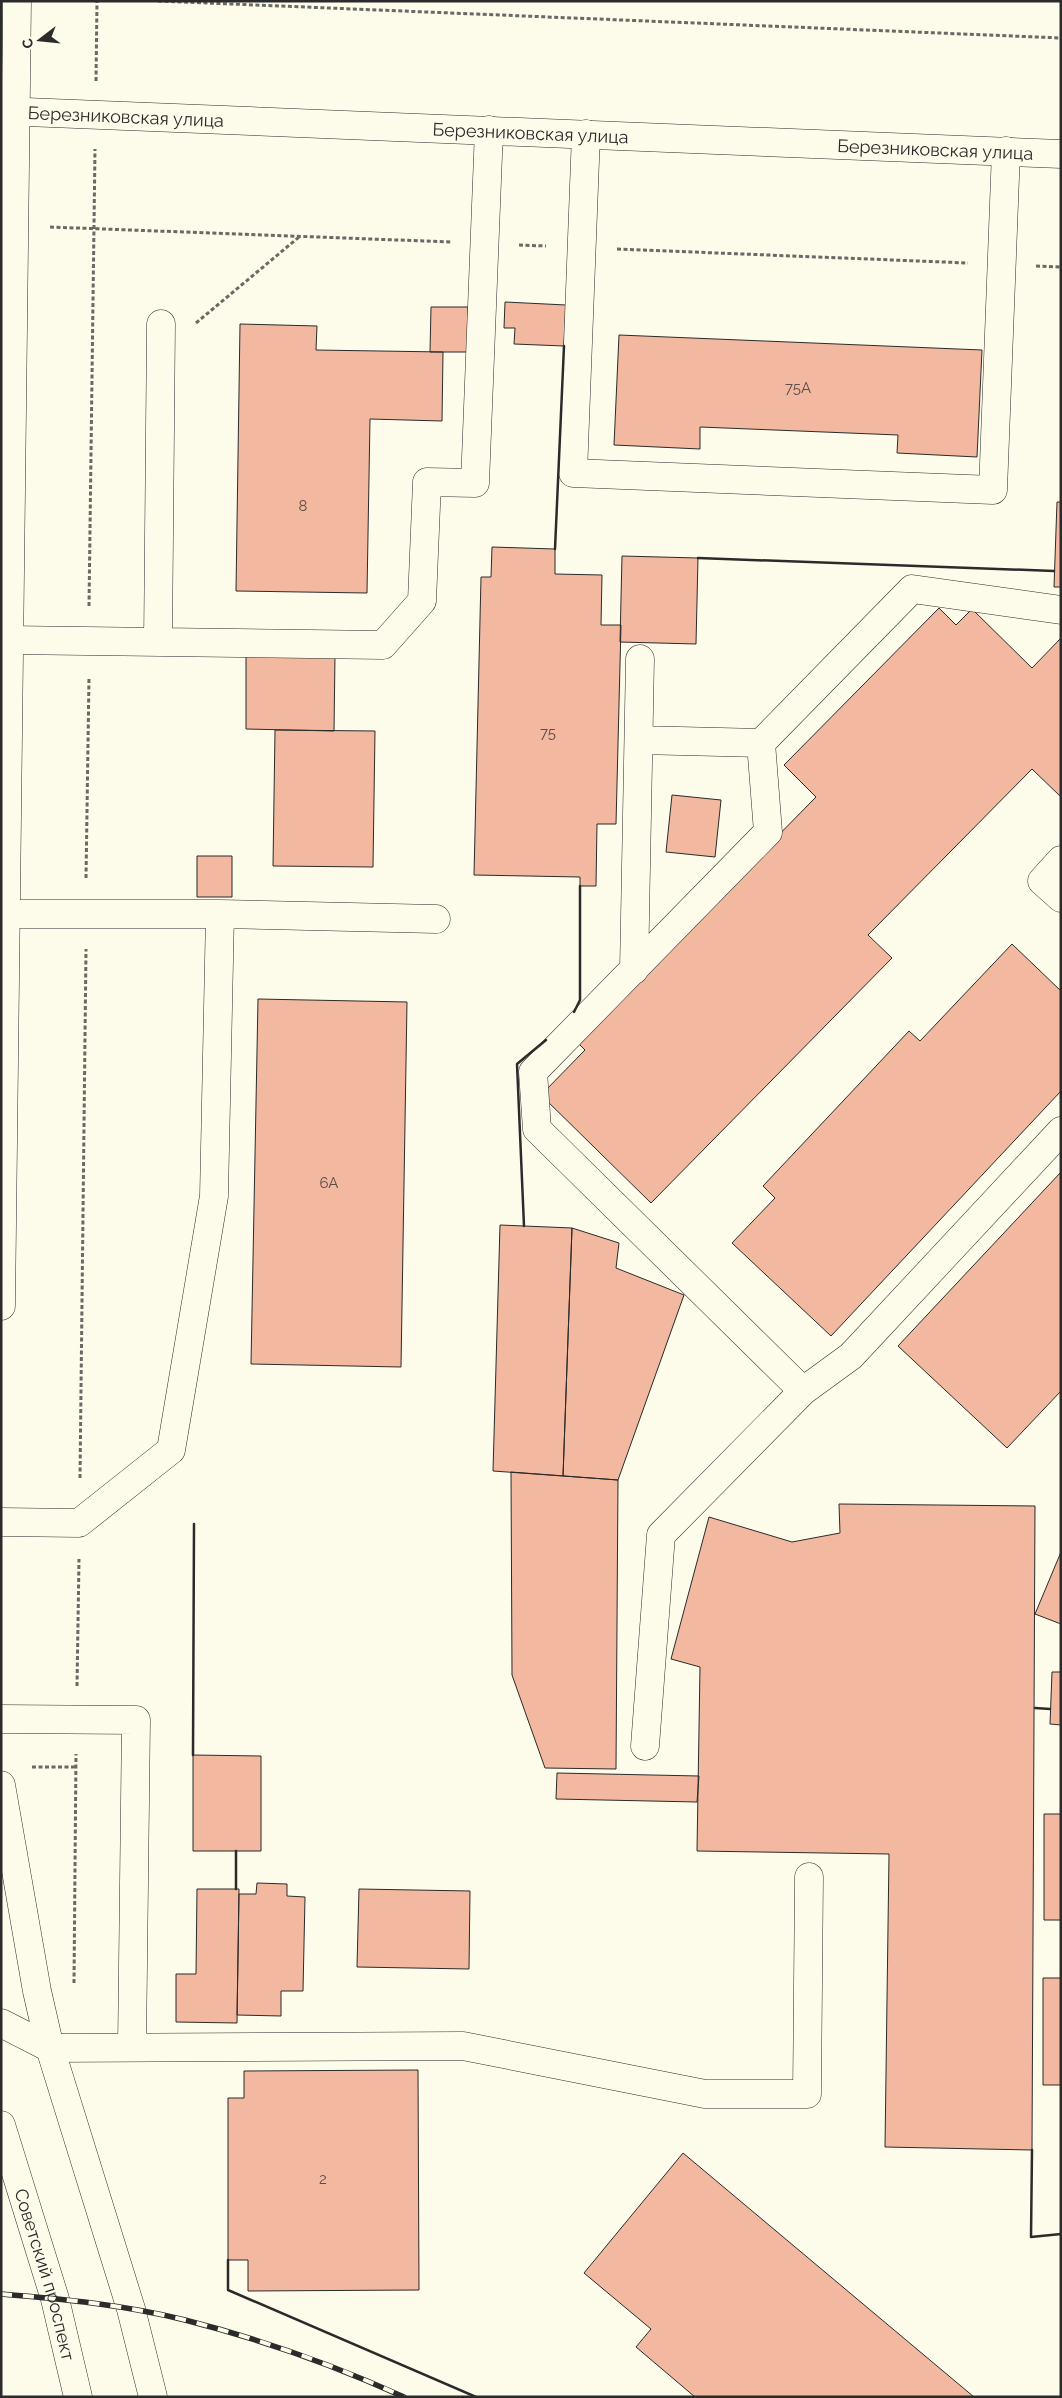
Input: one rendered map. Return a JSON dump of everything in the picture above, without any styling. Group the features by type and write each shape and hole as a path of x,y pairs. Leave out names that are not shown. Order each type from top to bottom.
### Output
{"main road":[{"path":"1,1306 9,640 8,112 17,1"},
{"name":"Березниковская улица","path":"8,112 1061,154"},
{"path":"9,640 383,644 422,601 427,482 475,484 489,130"},
{"path":"586,134 573,473 993,490 1006,152"},
{"path":"158,642 161,324"},
{"path":"639,740 761,743 912,589 1061,610"},
{"path":"634,970 640,659"},
{"path":"761,743 768,832 533,1072 537,1129 803,1392"},
{"path":"1061,860 1042,881 1061,898"},
{"path":"6,914 220,914 436,919"},
{"path":"1,1522 79,1523 171,1450 214,1196 220,914"},
{"path":"645,1746 661,1535 803,1392 851,1356 1061,1131"},
{"path":"1,1719 136,1720 132,2047"},
{"path":"1,1785 37,1991 50,2048 131,2309 153,2397"},
{"path":"1,2023 50,2048 464,2046 704,2094 807,2094 810,1877"},
{"name":"Советский проспект","path":"1,2126 55,2299 78,2397"}],"path":[{"path":"158,1 1061,38"},
{"path":"74,1989 94,228"},
{"path":"161,352 300,236"},
{"path":"29,1767 76,1767"}],"building":[{"path":"505,302 566,305 564,346 514,344 515,328 504,328"},
{"path":"431,307 468,307 468,352 430,352"},
{"path":"240,324 317,326 316,350 443,352 442,421 370,419 367,593 236,591"},
{"path":"619,335 982,350 977,457 897,453 898,435 700,427 700,449 614,445"},
{"path":"1057,502 1061,502 1061,587 1054,587"},
{"path":"492,547 555,549 555,574 602,575 601,625 621,625 616,824 597,824 596,886 580,886 580,877 474,875 481,577 491,577"},
{"path":"622,556 698,558 696,644 620,642"},
{"path":"939,608 956,625 972,609 1032,668 1061,638 1061,797 1032,769 868,935 892,958 651,1203 541,1095 585,1050 576,1041 816,797 784,765"},
{"path":"246,654 335,655 334,731 246,729"},
{"path":"275,730 375,731 373,867 273,866"},
{"path":"672,795 721,800 715,857 666,852"},
{"path":"197,856 232,856 232,897 197,897"},
{"path":"1012,944 1061,991 1061,1091 831,1336 732,1243 775,1198 763,1186 909,1031 920,1041"},
{"path":"258,999 407,1002 401,1367 251,1364"},
{"path":"1061,1172 1061,1391 1007,1448 898,1346"},
{"path":"500,1225 572,1228 563,1476 493,1471"},
{"path":"572,1228 619,1243 616,1268 684,1295 618,1480 563,1476"},
{"path":"511,1472 618,1480 616,1769 545,1768 512,1675"},
{"path":"839,1504 1035,1506 1032,2150 885,2147 889,1854 697,1851 700,1667 671,1659 709,1517 792,1542 840,1533"},
{"path":"1061,1552 1061,1624 1035,1614"},
{"path":"1052,1672 1061,1672 1061,1725 1050,1724"},
{"path":"193,1755 261,1756 261,1851 193,1851"},
{"path":"557,1773 699,1776 697,1802 556,1799"},
{"path":"1044,1814 1061,1814 1061,1920 1044,1920"},
{"path":"257,1883 287,1884 287,1896 305,1897 303,1991 281,1991 281,2016 237,2015 239,1894 256,1894"},
{"path":"197,1889 239,1889 237,2023 176,2022 176,1974 196,1974"},
{"path":"359,1889 470,1891 469,1969 357,1967"},
{"path":"1043,1978 1061,1978 1061,2085 1043,2085"},
{"path":"418,2070 419,2290 248,2291 248,2260 228,2260 228,2098 244,2098 244,2071"},
{"path":"683,2153 974,2397 695,2397 636,2347 651,2329 584,2273"}],"railway":[{"path":"1,2294 117,2306 185,2320 296,2354 351,2374 404,2397"}],"wall":[{"path":"555,549 564,346"},
{"path":"698,558 1054,571"},
{"path":"574,1012 580,1000 580,886"},
{"path":"524,1226 517,1064 546,1040"},
{"path":"193,1755 194,1524"},
{"path":"1035,1708 1050,1709"},
{"path":"236,1851 236,1889"},
{"path":"1032,2150 1031,2237 1061,2234"},
{"path":"228,2260 228,2290 476,2397"}]}
